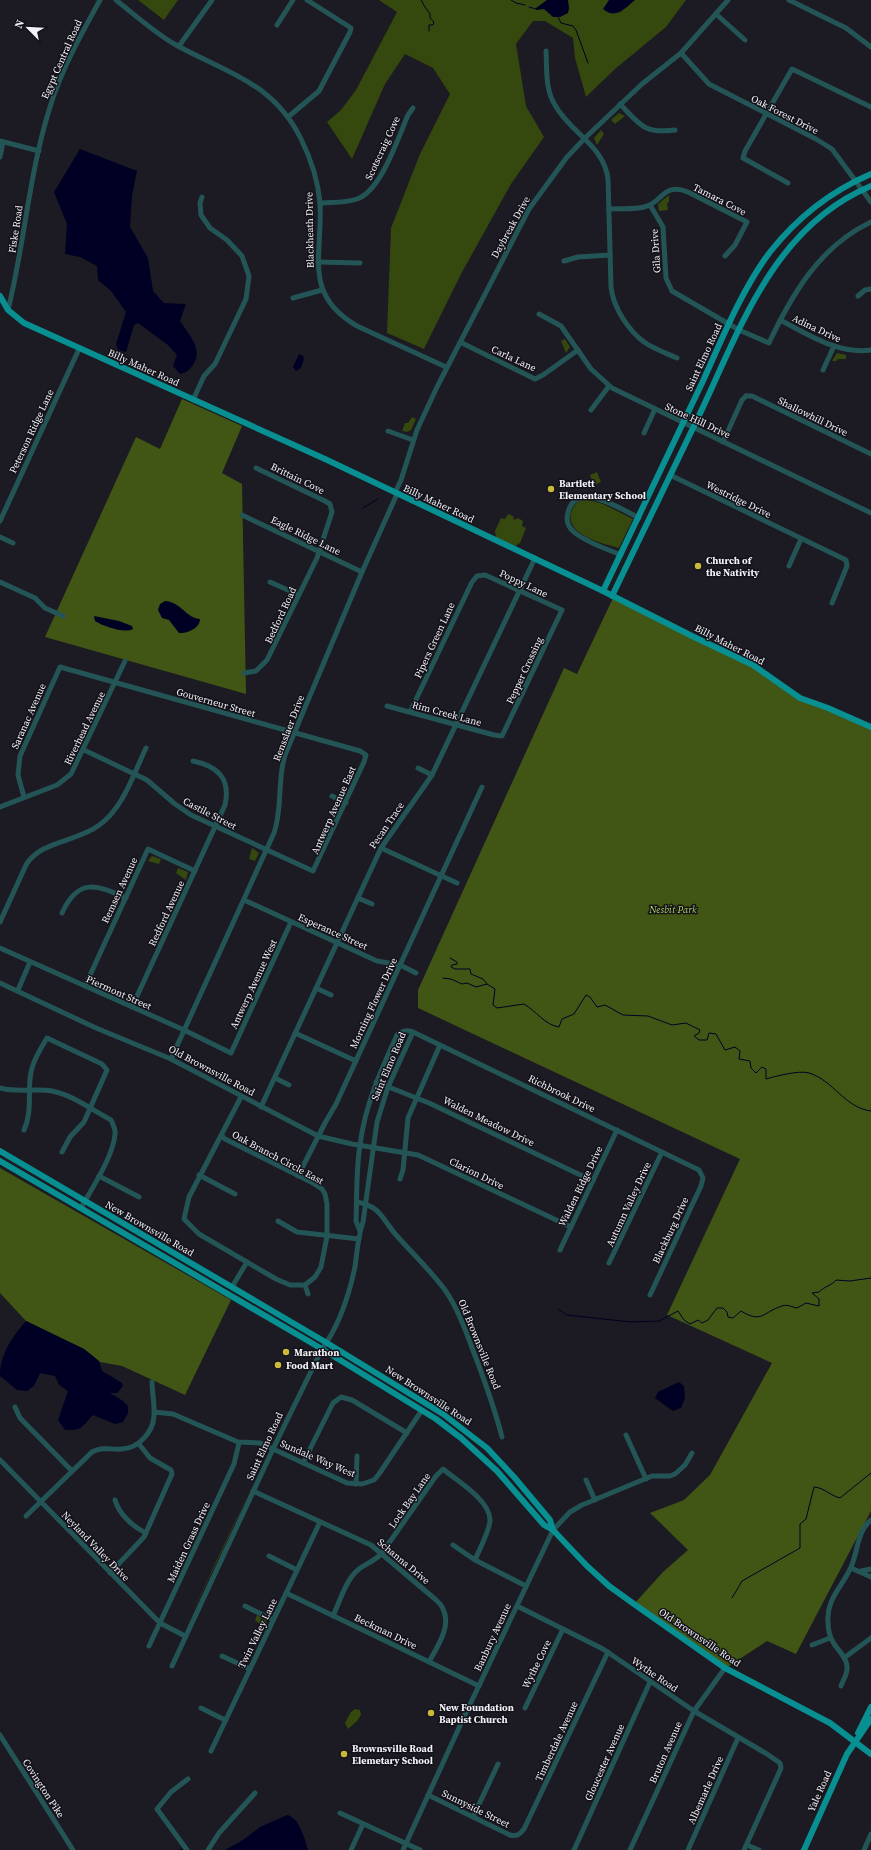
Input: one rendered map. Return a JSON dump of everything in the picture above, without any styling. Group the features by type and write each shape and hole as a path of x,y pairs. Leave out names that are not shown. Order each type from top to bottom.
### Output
{"main road":[{"name":"Saint Elmo Road","path":"604,591 747,288 764,261 781,239 801,218 818,204 854,181 871,174"},
{"path":"612,596 694,428 758,291 790,246 809,227 836,206 871,186"},
{"path":"801,218 809,227"},
{"name":"Billy Maher Road","path":"0,296 8,310 24,323 324,459 535,558 753,665 800,698 828,708 871,727"},
{"path":"636,525 644,528"},
{"path":"622,552 632,554"},
{"name":"New Brownsville Road","path":"0,1152 327,1342 438,1411 487,1448 514,1477 550,1520 553,1530"},
{"name":"New Brownsville Road","path":"0,1161 322,1349 422,1410 447,1427 497,1471 544,1525 553,1530"},
{"name":"Old Brownsville Road","path":"553,1530 587,1566 609,1586 725,1668 830,1723 871,1754"},
{"name":"Yale Road","path":"804,1850 843,1762 871,1707"},
{"name":"Yale Road","path":"854,1741 871,1719"}],"street":[{"name":"Egypt Central Road","path":"39,151 54,96 80,37 100,0"},
{"name":"Blackheath Drive","path":"116,0 179,46 243,77 268,96 288,117 307,151 316,180 320,203 319,276 322,290 332,307 350,322 446,367"},
{"path":"179,46 212,0"},
{"path":"277,25 293,0"},
{"path":"288,117 319,91 351,28 307,0"},
{"name":"Daybreak Drive","path":"396,494 413,440 446,367 529,209 567,157 585,138 642,84 681,53 728,0"},
{"path":"789,0 846,28 871,47"},
{"path":"716,14 745,40"},
{"path":"546,51 548,88 552,100 563,116 597,151 605,166 608,179 611,292 618,311 641,339 677,358"},
{"name":"Oak Forest Drive","path":"681,53 709,84 816,139 832,149 845,164 854,181 871,202"},
{"path":"788,183 743,158 792,69 871,107"},
{"path":"620,104 646,128 656,132 675,130"},
{"name":"Scotscraig Cove","path":"320,203 355,200 370,192 378,181 408,115 413,108"},
{"path":"0,157 1,142 39,151"},
{"name":"Fiske Road","path":"8,310 24,239 39,151"},
{"name":"Tamara Cove","path":"650,204 666,192 680,190 747,222 733,248 724,256"},
{"path":"193,400 204,376 215,364 246,299 249,276 242,256 227,240 210,228 201,215 200,203 202,197"},
{"path":"609,209 637,208 650,204"},
{"name":"Gila Drive","path":"650,204 663,227 666,278 669,288 678,296 739,330 769,343 780,320"},
{"path":"780,320 795,292 817,264 848,236 871,222"},
{"path":"564,261 581,256 610,256"},
{"path":"318,262 360,263"},
{"path":"858,296 865,290 871,289"},
{"path":"293,298 322,290"},
{"name":"Stone Hill Drive","path":"539,314 561,326 595,373 609,386 871,513"},
{"name":"Adina Drive","path":"780,320 834,346 852,351 871,351"},
{"name":"Carla Lane","path":"460,342 535,379 578,350"},
{"path":"823,370 834,346"},
{"name":"Peterson Ridge Lane","path":"0,521 79,349"},
{"path":"591,410 609,386"},
{"name":"Shallowhill Drive","path":"723,442 746,394 871,454"},
{"path":"644,433 655,409"},
{"path":"388,431 413,440"},
{"name":"Brittain Cove","path":"256,468 334,506 319,552"},
{"name":"Westridge Drive","path":"670,476 848,562 832,603"},
{"name":"Rensslaer Drive","path":"172,1059 267,850 279,816 282,764 396,494"},
{"path":"622,552 573,531 567,520 569,509 578,498 591,497 639,518"},
{"name":"Eagle Ridge Lane","path":"242,515 362,572"},
{"path":"0,537 13,543"},
{"path":"789,566 801,539"},
{"name":"Bedford Road","path":"244,673 256,671 267,660 319,552"},
{"name":"Pecan Trace","path":"261,1107 381,848 432,775 535,558"},
{"name":"Poppy Lane","path":"477,576 485,575 562,610"},
{"name":"Pipers Green Lane","path":"410,712 472,582 477,576"},
{"path":"0,582 35,598 45,608 63,616"},
{"path":"270,582 299,595"},
{"name":"Pepper Crossing","path":"502,736 562,610"},
{"name":"Riverhead Avenue","path":"0,807 63,782 75,769 125,661"},
{"name":"Gouverneur Street","path":"60,667 115,684 360,751 366,755"},
{"name":"Saranac Avenue","path":"24,797 18,775 20,756 60,667"},
{"name":"Rim Creek Lane","path":"387,706 502,736"},
{"path":"0,922 26,865 32,857 43,849 85,834 103,822 118,805 146,748"},
{"name":"Castile Street","path":"84,750 134,773 153,784 184,811 314,871"},
{"name":"Antwerp Avenue East","path":"314,871 346,803 366,755"},
{"name":"Redford Avenue","path":"132,1007 216,827 225,803 224,782 220,774 212,767 193,761"},
{"path":"418,768 432,775"},
{"name":"Morning Flower Drive","path":"298,1176 318,1136 335,1107 482,787"},
{"path":"332,796 346,803"},
{"path":"381,848 457,883"},
{"name":"Remsen Avenue","path":"85,986 148,849 195,871"},
{"path":"62,913 71,897 79,891 89,887 101,888 126,898"},
{"path":"358,898 372,904"},
{"name":"Esperance Street","path":"244,900 379,962 400,965 416,973"},
{"name":"Antwerp Avenue West","path":"231,1053 291,922"},
{"name":"Piermont Street","path":"0,948 184,1030 231,1053"},
{"path":"18,990 30,962"},
{"name":"Old Brownsville Road","path":"0,983 18,990 96,1028 172,1059 241,1097 318,1136 373,1148"},
{"path":"316,988 331,995"},
{"name":"Saint Elmo Road","path":"172,1666 273,1448 322,1349 331,1336 347,1296 363,1222 377,1122 388,1086 413,1032 406,1030 397,1035 376,1082 366,1114 360,1145 356,1221 360,1231"},
{"name":"Richbrook Drive","path":"413,1032 695,1168 701,1173"},
{"path":"295,1034 356,1061"},
{"path":"24,1130 29,1116 32,1067 47,1038 102,1064 107,1070 91,1109 84,1122 70,1137 62,1152"},
{"path":"400,1179 407,1122 416,1097 440,1045"},
{"path":"275,1078 289,1085"},
{"name":"Walden Meadow Drive","path":"376,1082 416,1097 593,1181"},
{"path":"0,1088 10,1090 51,1091 61,1094 110,1120 115,1127 113,1146 99,1176 81,1208"},
{"path":"241,1097 199,1175 186,1203 184,1219 195,1231 282,1283 298,1286 305,1285 315,1277 321,1267 327,1236"},
{"name":"Walden Ridge Drive","path":"560,1250 617,1130"},
{"name":"Oak Branch Circle East","path":"221,1135 225,1139 298,1176 322,1190 325,1194 327,1204 327,1236"},
{"name":"Clarion Drive","path":"373,1148 404,1152 420,1156 571,1227"},
{"name":"Autumn Valley Drive","path":"609,1263 662,1152"},
{"name":"Blackburg Drive","path":"650,1295 701,1186 703,1180 701,1173"},
{"path":"199,1175 235,1194"},
{"path":"99,1176 139,1197"},
{"name":"Old Brownsville Road","path":"357,1202 374,1206 388,1226 446,1291 459,1315 488,1391 502,1437"},
{"path":"278,1222 297,1232 359,1239"},
{"path":"232,1287 247,1262"},
{"path":"305,1285 308,1294"},
{"path":"26,1516 96,1450 105,1448 126,1449 139,1444 152,1425 154,1412 152,1382"},
{"path":"303,1463 333,1403 341,1397 352,1400 407,1433"},
{"path":"15,1407 20,1418 72,1471"},
{"path":"357,1456 356,1484 368,1483 374,1480 422,1410"},
{"path":"154,1412 173,1414 238,1443"},
{"path":"626,1435 646,1479"},
{"name":"Sundale Way West","path":"238,1443 258,1442 347,1483 356,1484"},
{"name":"Maiden Grass Drive","path":"149,1646 234,1464 238,1443"},
{"path":"110,1573 139,1544 146,1533 172,1477 172,1471 152,1459 139,1444"},
{"name":"Banbury Avenue","path":"403,1850 553,1530 570,1512 595,1500 652,1476 670,1476 676,1474 685,1465 692,1453"},
{"name":"Neyland Valley Drive","path":"0,1460 160,1623 185,1636"},
{"name":"Lock Bay Lane","path":"333,1616 352,1576 359,1569 372,1562 382,1553 436,1476 443,1469 480,1499 489,1510 490,1521 475,1560"},
{"path":"586,1480 595,1500"},
{"name":"Schanna Drive","path":"253,1491 366,1542 382,1553 435,1599 444,1609 446,1620 443,1634 429,1662"},
{"path":"115,1500 118,1508 124,1515 137,1528 146,1533"},
{"path":"841,1686 847,1670 844,1658 830,1638 828,1622 830,1602 851,1568 864,1526 871,1520"},
{"name":"Twin Valley Lane","path":"210,1751 320,1522"},
{"path":"453,1545 475,1560 526,1586"},
{"path":"269,1556 297,1570"},
{"path":"851,1568 861,1571 871,1577"},
{"path":"861,1571 871,1569"},
{"name":"Beckman Drive","path":"286,1594 479,1686"},
{"path":"246,1606 273,1620"},
{"name":"Wythe Road","path":"517,1606 608,1652 694,1711 738,1738 768,1754 780,1763 781,1768 746,1847"},
{"name":"Wythe Cove","path":"525,1708 563,1629"},
{"path":"812,1645 830,1638"},
{"path":"844,1658 871,1638"},
{"name":"Timberdale Avenue","path":"517,1835 524,1829 608,1652"},
{"path":"222,1656 250,1669"},
{"name":"Bruton Avenue","path":"630,1850 694,1711 725,1668"},
{"name":"Gloucester Avenue","path":"574,1850 650,1682"},
{"path":"201,1708 225,1720"},
{"name":"Covington Pike","path":"0,1735 73,1850"},
{"name":"Albemarle Drive","path":"688,1850 738,1738"},
{"path":"473,1817 498,1764"},
{"path":"187,1850 157,1809 171,1792 188,1779"},
{"path":"208,1850 219,1833 241,1811 251,1796 255,1793"},
{"name":"Sunnyside Street","path":"428,1795 510,1835 517,1835"},
{"path":"340,1813 420,1850"},
{"path":"351,1850 363,1824"},
{"path":"864,1850 871,1834"},
{"path":"746,1847 758,1850"}],"green space":[{"path":"138,0 178,0 164,20"},
{"path":"379,0 686,0 666,27 615,69 586,97 575,58 573,38 545,21 533,21 516,44 526,106 544,137 511,184 461,274 424,349 387,333 391,228 420,154 450,94 433,68 405,54 385,84 352,159 327,122 341,110 356,90 397,12"},
{"path":"619,113 625,116 615,124 611,120"},
{"path":"601,130 604,134 597,145 594,138"},
{"path":"669,195 669,202 667,203 668,210 659,211 658,204"},
{"path":"565,339 570,347 566,353 561,341"},
{"path":"837,353 846,355 846,359 832,361"},
{"path":"182,399 242,426 222,473 242,484 246,694 45,637 136,437 160,449"},
{"path":"412,417 416,419 411,430 407,432 402,431 405,423 408,423"},
{"path":"597,472 601,482 594,485 590,475"},
{"path":"586,499 603,504 633,519 619,548 594,541 578,532 573,526 570,518 572,510 578,502"},
{"path":"508,514 513,516 514,520 518,518 523,521 522,526 526,528 520,543 515,546 496,538 495,531 501,518 505,519"},
{"name":"Nesbit Park","path":"614,596 757,668 797,696 871,726 871,1511 796,1654 767,1641 726,1668 634,1604 663,1572 688,1550 650,1513 684,1500 710,1475 772,1363 667,1315 740,1159 418,1008 418,990 564,668 577,674"},
{"path":"252,848 259,853 255,861 249,859"},
{"path":"152,856 161,859 159,864 148,861"},
{"path":"178,868 188,872 186,880 176,873"},
{"path":"0,1168 231,1300 185,1395 122,1366 100,1362 84,1349 26,1321 0,1293"},
{"path":"251,1487 222,1551 185,1628"},
{"path":"257,1615 267,1621 264,1628 255,1620"},
{"path":"355,1709 360,1710 361,1715 348,1729 345,1723 351,1712"}],"water":[{"path":"547,0 568,0 568,13 560,17 553,17 544,9 536,10 536,8"},
{"path":"609,0 635,0 620,12 612,13 603,9"},
{"path":"80,149 137,171 132,196 130,227 148,258 153,291 164,303 186,304 180,321 193,341 197,352 193,365 184,373 180,374 173,366 177,355 168,345 138,323 134,325 126,352 118,350 116,344 126,312 111,291 98,280 97,266 80,257 65,254 67,224 54,192"},
{"path":"299,354 303,356 304,359 301,368 296,371 293,367"},
{"path":"165,601 175,604 191,616 200,619 198,625 189,631 179,633 169,620 162,618 158,610 160,604"},
{"path":"94,616 119,621 132,626 133,629 125,631 108,627 95,621"},
{"path":"26,1321 84,1349 99,1361 102,1371 122,1383 123,1386 117,1393 110,1393 128,1406 128,1413 123,1422 115,1424 93,1415 79,1429 65,1430 58,1420 68,1391 59,1385 55,1376 40,1373 34,1386 27,1391 17,1390 0,1376 2,1360 8,1346"},
{"path":"679,1382 684,1386 685,1398 681,1408 673,1411 655,1398 658,1392"},
{"path":"287,1815 298,1824 308,1850 225,1850 243,1840 260,1827"}],"waterway":[{"path":"421,0 430,14 430,18 434,22 433,25 429,25 429,31"},
{"path":"511,0 525,5"},
{"path":"529,7 536,9"},
{"path":"558,17 561,23 573,26 576,30 588,63"},
{"path":"363,508 378,499"},
{"path":"450,958 457,962 457,964 452,965 451,967 455,969 470,969 471,974 483,979 487,984"},
{"path":"443,978 451,979 462,984 467,983 476,987 487,984 495,989 493,1005 497,1008 524,1004 549,1024 559,1027 562,1019 574,1014 586,995 590,997 597,1007 605,1005 623,1015 648,1016 672,1025 686,1023 700,1030 699,1033 694,1036 699,1040 707,1040 709,1033 716,1034 725,1050 735,1047 740,1051 739,1059 750,1061 751,1068 756,1073 762,1067 766,1069 766,1079 794,1073 809,1073 825,1081 846,1100 854,1105 871,1111"},
{"path":"558,1309 567,1315 631,1322 659,1321 678,1311 684,1320 690,1324 698,1320 702,1323 708,1320 717,1308 723,1308 727,1312 728,1317 733,1318 741,1311 748,1315 758,1317 784,1305 797,1308 806,1303 819,1306 819,1299 812,1293 819,1292 836,1280 850,1281 871,1278"},
{"path":"732,1598 742,1581 800,1548 800,1524 806,1519 814,1487 840,1498 871,1473"},
{"path":"179,1850 183,1849"}],"place":[{"name":"Bartlett Elementary School","path":"551,489"},
{"name":"Church of the Nativity","path":"698,566"},
{"name":"Marathon","path":"286,1352"},
{"name":"Food Mart","path":"278,1365"},
{"name":"New Foundation Baptist Church","path":"431,1713"},
{"name":"Brownsville Road Elemetary School","path":"344,1754"}]}
